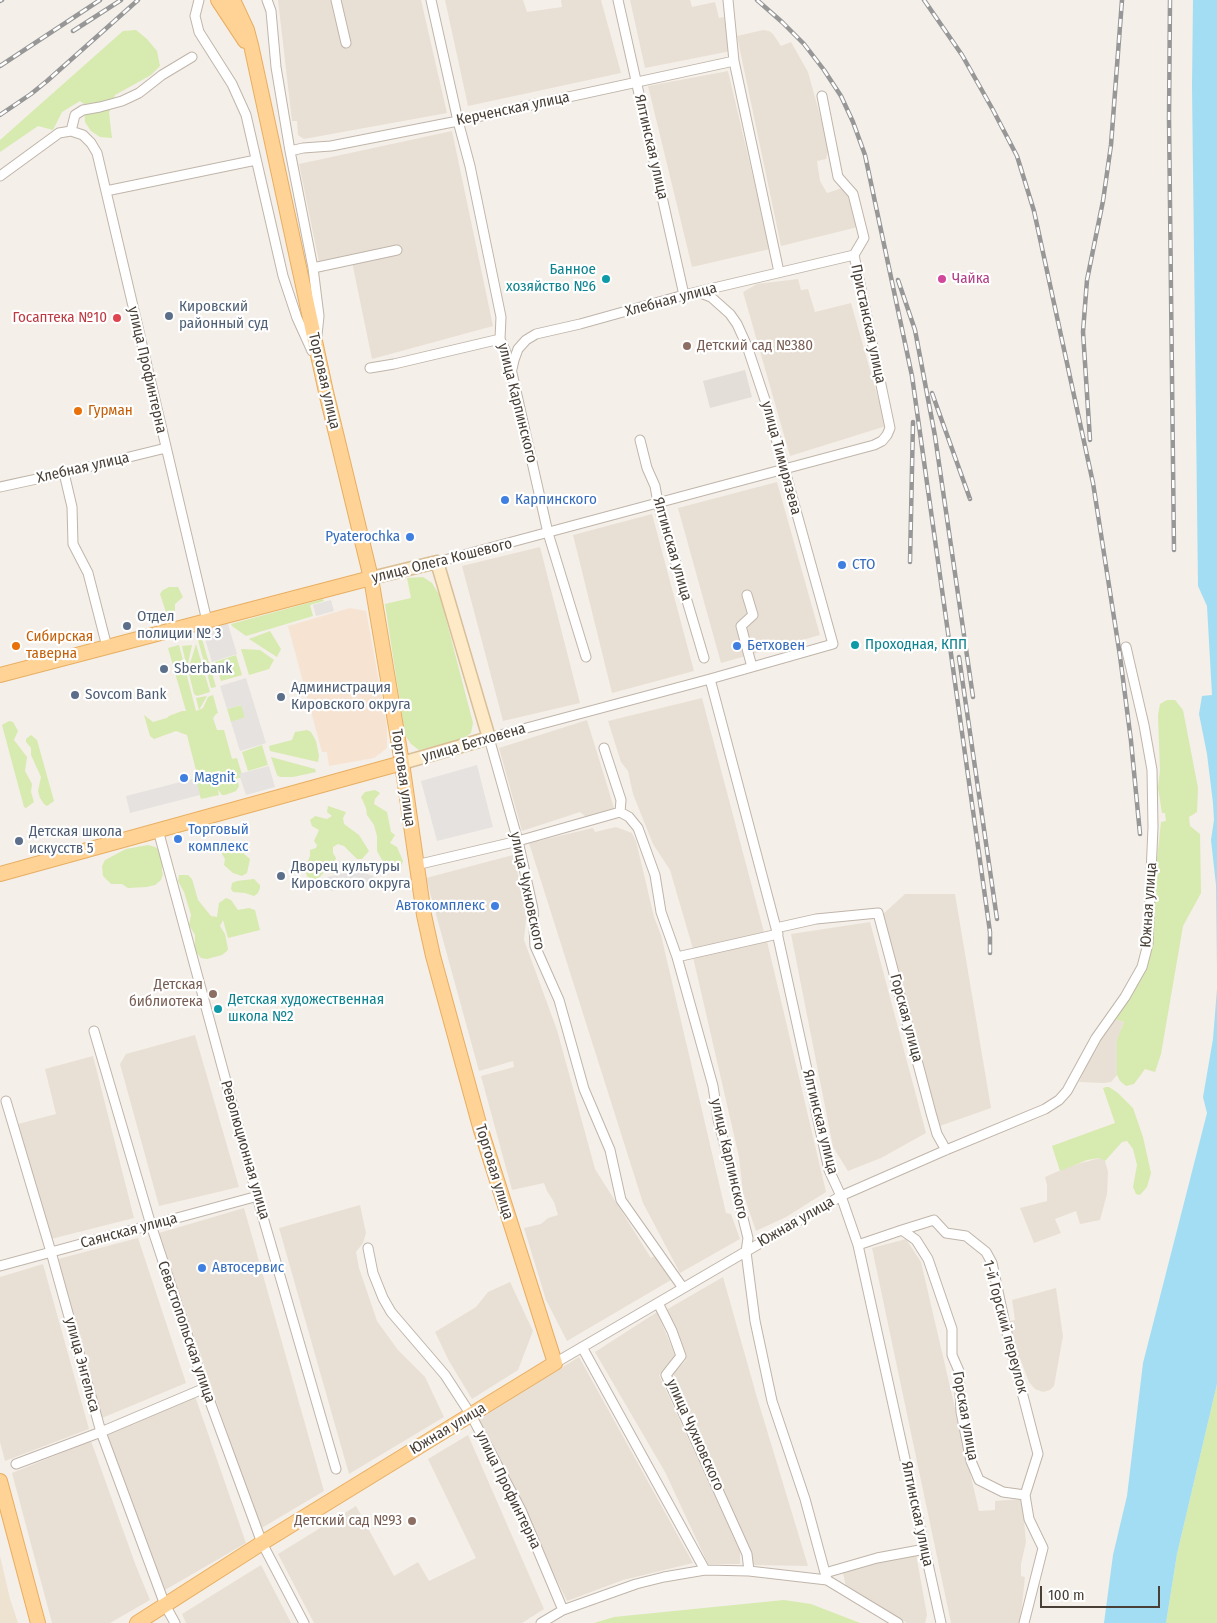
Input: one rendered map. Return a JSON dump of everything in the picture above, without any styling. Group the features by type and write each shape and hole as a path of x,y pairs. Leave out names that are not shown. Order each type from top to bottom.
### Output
{"main road":[{"name":"Торговая улица","path":"218,0 245,43 256,68"},
{"name":"Торговая улица","path":"233,0 247,30 324,382 371,578 402,763 424,915 433,956 480,1127 555,1363"},
{"name":"улица Олега Кошевого","path":"0,675 371,578"},
{"name":"улица Бетховена","path":"0,874 402,763"},
{"name":"Южная улица","path":"137,1623 262,1543 555,1363"},
{"path":"0,1481 38,1623"}],"street":[{"path":"199,0 195,16 200,32 232,84 246,115 288,290 297,318 324,382"},
{"path":"267,0 271,11 276,67 290,151 313,268 319,316 316,345"},
{"path":"336,0 346,43"},
{"name":"улица Карпинского","path":"431,0 470,166 501,317 500,339 512,373 548,534 586,657"},
{"name":"Ялтинская улица","path":"618,0 684,295"},
{"path":"728,0 734,61 779,272"},
{"path":"0,176 50,138 59,133 71,131 76,115 83,110 122,101 138,93 162,75 192,57"},
{"name":"Керченская улица","path":"290,151 331,146 458,121 734,61"},
{"name":"Пристанская улица","path":"822,96 838,178 853,194 864,238 854,255 890,428 882,441"},
{"name":"улица Профинтерна","path":"71,131 83,135 97,153 207,621"},
{"path":"106,192 256,160"},
{"path":"313,268 397,250"},
{"name":"Хлебная улица","path":"512,373 518,349 526,340 536,334 580,324 684,295 854,255"},
{"name":"улица Тимирязева","path":"698,292 720,304 737,324 747,346 758,378 833,644"},
{"path":"370,368 500,339"},
{"name":"Ялтинская улица","path":"640,440 704,658"},
{"name":"улица Олега Кошевого","path":"371,578 548,534 882,441"},
{"name":"Хлебная улица","path":"0,487 166,448"},
{"path":"64,473 72,507 73,544 88,573 106,646"},
{"name":"улица Чухновского","path":"437,562 518,841 533,909 535,946 559,1000 584,1089 610,1150 621,1200 683,1288"},
{"path":"746,595 753,615 741,626 752,667"},
{"name":"улица Бетховена","path":"402,763 833,644"},
{"name":"Южная улица","path":"555,1363 841,1196 1045,1109 1059,1100 1067,1091 1096,1038 1142,967 1148,944 1153,827 1152,770 1126,647"},
{"name":"Ялтинская улица","path":"710,679 777,931 829,1170 841,1196 858,1245 940,1623"},
{"path":"416,865 518,841 620,812 620,800 604,748"},
{"name":"улица Карпинского","path":"620,812 638,828 655,875 661,912 678,957 713,1086 718,1118 748,1238 746,1252 755,1322 772,1401 805,1499 826,1577"},
{"name":"Революционная улица","path":"158,830 258,1196 336,1469"},
{"name":"Горская улица","path":"777,931 816,919 878,913 930,1113 937,1134 946,1150"},
{"path":"678,957 777,931"},
{"name":"Севастопольская улица","path":"94,1031 150,1225 205,1388 262,1543 304,1623"},
{"name":"улица Энгельса","path":"6,1101 51,1252 101,1432 165,1606 174,1623"},
{"name":"Саянская улица","path":"0,1266 258,1196"},
{"name":"1-й Горский переулок","path":"902,1230 934,1220 946,1234 966,1236 986,1252 992,1263 1008,1338 1038,1454 1025,1495"},
{"path":"858,1245 902,1230"},
{"name":"Горская улица","path":"902,1230 916,1240 928,1259 952,1329 952,1355 959,1371 961,1412 971,1461 979,1480 1002,1492 1025,1495"},
{"name":"улица Профинтерна","path":"368,1248 373,1273 391,1312 445,1375 471,1416 521,1510 563,1610"},
{"name":"улица Чухновского","path":"658,1303 672,1331 681,1356 666,1376 747,1554 749,1571"},
{"path":"582,1347 705,1570"},
{"path":"16,1464 101,1432 205,1388"},
{"path":"1024,1623 1043,1548 1030,1519 1025,1495"},
{"path":"541,1623 563,1610 636,1584 664,1577 705,1570 749,1571 826,1577 877,1558 925,1549"},
{"path":"826,1577 898,1623"}],"shaded area":[{"path":"278,0 421,0 447,113 304,139 298,135 297,121 292,121"},
{"path":"445,0 523,0 527,12 562,7 561,0 601,0 621,73 468,106"},
{"path":"630,0 690,0 692,7 715,2 719,18 724,17 731,51 645,68"},
{"path":"763,30 773,34 781,46 791,42 808,72 829,148 826,159 817,161 820,181 827,193 842,188 847,193 858,227 781,246 737,36"},
{"path":"728,71 770,249 692,267 648,86"},
{"path":"452,131 493,326 372,359 352,262 319,262 299,164"},
{"path":"798,279 801,290 808,289 815,312 851,303 886,426 790,456 743,292 757,284"},
{"path":"745,370 752,397 710,408 703,381"},
{"path":"777,482 820,635 721,663 678,508"},
{"path":"652,514 694,671 612,693 573,535"},
{"path":"540,547 580,703 503,721 462,566"},
{"path":"331,600 334,611 316,616 313,605"},
{"path":"350,608 366,611 387,726 387,748 374,758 329,766 327,752 322,752 288,626"},
{"path":"227,621 237,654 212,662 202,629"},
{"path":"246,678 266,743 240,751 231,722 245,717 241,705 227,709 220,686"},
{"path":"702,698 764,932 693,949 670,870 653,844 633,794 628,771 621,762 608,721"},
{"path":"587,720 614,808 586,817 580,812 522,831 499,748"},
{"path":"477,765 493,827 437,841 421,781"},
{"path":"269,766 275,787 246,795 239,774"},
{"path":"196,778 200,795 130,813 126,796"},
{"path":"616,827 632,833 636,841 654,917 661,935 726,1213 731,1214 740,1239 680,1273 643,1203 529,843 593,828 595,832"},
{"path":"513,855 527,910 524,940 557,1030 595,1169 651,1258 656,1255 671,1280 567,1341 546,1300 524,1228 541,1224 548,1218 558,1215 554,1202 544,1183 512,1190 481,1076 514,1067 513,1061 479,1071 426,878"},
{"path":"357,870 373,876 374,880 331,891 327,877"},
{"path":"905,894 955,894 991,1108 937,1127 881,916"},
{"path":"870,922 926,1133 881,1158 848,1171 833,1147 791,934"},
{"path":"767,941 826,1192 786,1217 756,1231 743,1193 739,1157 693,957"},
{"path":"1115,1019 1124,1022 1121,1029 1117,1075 1111,1082 1079,1082 1095,1046"},
{"path":"195,1035 239,1187 159,1206 120,1064 126,1054"},
{"path":"93,1056 134,1218 51,1239 18,1124 56,1114 45,1069"},
{"path":"1100,1158 1105,1161 1108,1172 1107,1194 1100,1220 1080,1224 1076,1211 1055,1219 1061,1233 1034,1243 1020,1208 1047,1201 1045,1177 1070,1166"},
{"path":"360,1205 366,1233 363,1243 356,1252 359,1268 377,1321 398,1350 425,1377 444,1417 349,1474 279,1228"},
{"path":"244,1208 324,1491 260,1529 159,1233"},
{"path":"138,1238 186,1383 102,1418 58,1259"},
{"path":"906,1239 921,1262 979,1511 995,1510 995,1501 1022,1499 1026,1542 1021,1564 1021,1576 1025,1577 1020,1623 951,1623 872,1248"},
{"path":"43,1264 89,1429 5,1461 0,1442 0,1277"},
{"path":"723,1277 808,1566 753,1565 728,1499 673,1374 686,1360 675,1328 666,1310"},
{"path":"510,1282 533,1331 518,1370 472,1399 449,1361 435,1332 476,1307 488,1292"},
{"path":"1056,1288 1063,1336 1054,1386 1050,1390 1043,1392 1035,1389 1029,1382 1012,1338 1009,1321 1015,1320 1012,1300"},
{"path":"657,1312 675,1355 659,1375 740,1551 740,1564 708,1564 665,1472 595,1352"},
{"path":"579,1357 693,1563 623,1580 567,1601 477,1419"},
{"path":"195,1396 246,1543 165,1590 107,1434"},
{"path":"468,1435 544,1609 522,1623 314,1623 278,1554 356,1506 394,1576 418,1562 429,1581 476,1558 428,1459"},
{"path":"91,1441 150,1600 110,1623 52,1623 12,1473"},
{"path":"916,1554 927,1615 925,1623 907,1623 846,1587 843,1573 880,1560"},
{"path":"0,1556 10,1599 18,1623 0,1623"},
{"path":"261,1565 291,1623 186,1623 182,1614"}],"green space":[{"path":"136,30 157,51 160,66 151,75 115,95 109,113 112,138 100,137 91,131 85,122 84,104 80,101 62,112 53,130 38,126 0,152 0,140 123,31"},
{"path":"423,577 432,583 440,596 473,723 471,733 463,739 419,750 411,744 405,735 385,604 411,598 407,578"},
{"path":"169,587 178,587 183,597 175,604 175,617 170,618 167,615 160,594"},
{"path":"323,599 324,601 310,605 313,616 246,636 231,624"},
{"path":"270,631 281,649 277,657 249,639"},
{"path":"202,639 216,687 211,688 198,640"},
{"path":"196,644 210,692 197,696 194,694 188,670"},
{"path":"179,645 196,711 203,708 208,697 213,695 218,713 213,718 217,730 224,730 232,759 237,758 244,781 241,778 237,778 239,786 236,791 225,795 222,795 218,790 219,795 201,799 196,783 199,782 187,735 176,731 154,739 150,736 144,715 153,722 186,711 168,648"},
{"path":"192,645 187,668 182,646"},
{"path":"241,649 260,650 274,660 269,669 249,675"},
{"path":"236,655 242,675 221,681 215,662"},
{"path":"207,696 199,710 196,698"},
{"path":"1167,700 1175,700 1183,710 1198,788 1197,812 1189,817 1190,826 1200,834 1201,893 1183,926 1161,1054 1155,1072 1145,1069 1134,1084 1126,1086 1117,1075 1117,1040 1124,1022 1115,1019 1146,965 1161,822 1166,821 1165,813 1162,813 1158,788 1160,771 1158,715 1160,704"},
{"path":"242,705 245,718 231,722 227,709"},
{"path":"9,721 13,722 18,731 14,740 27,757 25,771 32,784 31,792 34,802 26,808 24,807 2,725"},
{"path":"307,730 311,732 316,741 319,756 318,762 270,751 269,746 292,740 295,732"},
{"path":"31,735 37,740 54,801 47,806 40,798 38,791 41,777 31,755 31,748 26,742 26,739"},
{"path":"262,745 268,765 248,771 242,752"},
{"path":"271,757 315,769 316,772 293,777 280,777 277,775"},
{"path":"375,790 380,793 375,799 374,804 387,812 391,832 395,835 390,843 397,847 403,861 401,866 396,869 390,868 377,851 377,836 374,825 367,815 361,797 365,792"},
{"path":"328,806 346,812 343,818 344,824 359,835 369,851 362,859 357,859 344,846 338,844 333,847 333,853 340,872 331,874 331,867 329,866 319,878 312,880 307,876 305,869 310,856 310,850 316,848 317,845 314,841 319,830 312,826 310,820 315,816 327,819 332,816 327,812"},
{"path":"226,843 242,849 244,854 250,859 247,873 242,876 233,873 224,865 225,859 221,852 221,846"},
{"path":"148,845 163,852 163,874 161,880 155,885 128,888 122,884 111,884 103,876 102,866 105,860 126,849"},
{"path":"179,875 188,875 192,879 198,900 211,916 217,917 219,903 226,898 231,900 238,910 249,908 255,910 260,930 228,938 223,920 220,926 225,934 227,951 222,955 207,959 201,958 195,951 195,935 189,925 191,915 184,892 178,881"},
{"path":"254,879 260,885 260,888 254,896 233,892 231,889 232,883"},
{"path":"1106,1087 1118,1093 1133,1108 1143,1137 1151,1173 1147,1187 1140,1195 1136,1194 1133,1187 1137,1165 1133,1149 1127,1141 1122,1142 1105,1161 1099,1158 1087,1160 1060,1171 1052,1146 1115,1123 1103,1088"},
{"path":"1217,1384 1217,1623 1166,1623 1177,1554"},
{"path":"784,1600 811,1604 860,1623 594,1623 614,1617"}],"water":[{"path":"1193,0 1217,0 1217,971 1216,885 1211,840 1214,820 1213,803 1207,754 1199,714 1202,696 1212,695 1207,606 1198,586 1192,86"},
{"path":"1217,989 1217,1384 1177,1554 1166,1623 1104,1623 1113,1555 1127,1496 1143,1363 1207,1113 1203,1097 1213,1039"}],"railway":[{"path":"0,66 100,0"},
{"path":"73,31 121,0"},
{"path":"0,115 47,81 138,0"},
{"path":"757,0 804,44 824,70 841,96 865,155 912,376 990,932 990,953"},
{"path":"924,0 962,55 1017,156 1034,211 1093,483 1120,656 1140,834"},
{"path":"1090,440 1083,332 1087,280 1103,201 1111,145 1122,0"},
{"path":"1170,0 1169,118 1174,550"},
{"path":"898,280 915,330 935,436 973,697"},
{"path":"932,393 970,499"},
{"path":"910,562 913,422"},
{"path":"959,657 997,919"}],"place":[{"name":"Банное хозяйство №6","path":"606,279"},
{"name":"Чайка","path":"942,279"},
{"name":"Кировский районный суд","path":"169,316"},
{"name":"Госаптека №10","path":"117,318"},
{"name":"Детский сад №380","path":"687,346"},
{"name":"Гурман","path":"78,411"},
{"name":"Карпинского","path":"505,500"},
{"name":"Pyaterochka","path":"410,537"},
{"name":"СТО","path":"842,565"},
{"name":"Отдел полиции № 3","path":"127,626"},
{"name":"Проходная, КПП","path":"855,645"},
{"name":"Сибирская таверна","path":"16,646"},
{"name":"Бетховен","path":"737,646"},
{"name":"Sberbank","path":"164,669"},
{"name":"Sovcom Bank","path":"75,695"},
{"name":"Администрация Кировского округа","path":"281,697"},
{"name":"Magnit","path":"184,778"},
{"name":"Торговый комплекс","path":"178,839"},
{"name":"Детская школа искусств 5","path":"19,841"},
{"name":"Дворец культуры Кировского округа","path":"281,876"},
{"name":"Автокомплекс","path":"495,906"},
{"name":"Детская библиотека","path":"213,994"},
{"name":"Детская художественная школа №2","path":"218,1009"},
{"name":"Автосервис","path":"202,1268"},
{"name":"Детский сад №93","path":"412,1521"}]}
